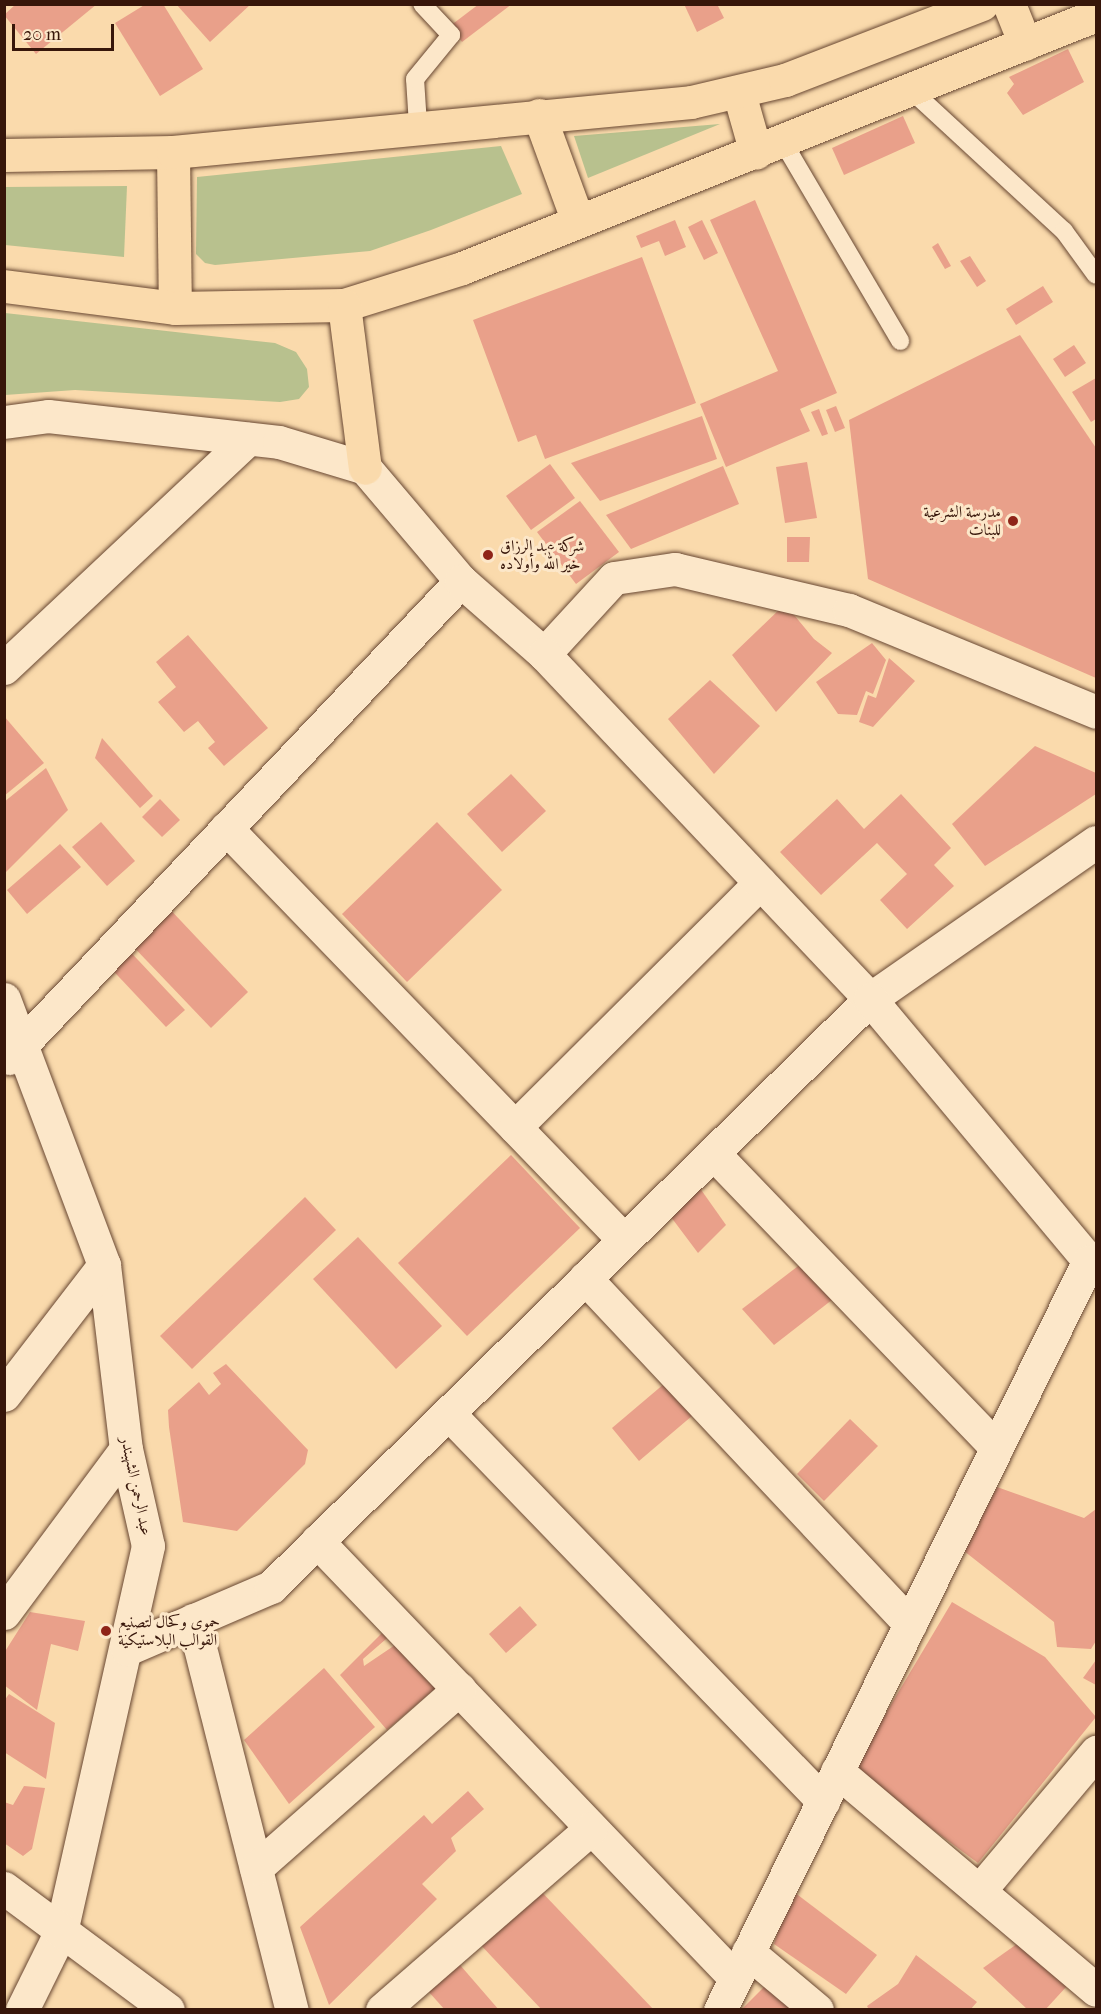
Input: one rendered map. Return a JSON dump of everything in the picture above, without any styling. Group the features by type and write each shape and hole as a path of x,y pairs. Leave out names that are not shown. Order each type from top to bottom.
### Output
{"main road":[{"path":"4,155 173,152 418,125 691,102 739,93 785,80 982,4"},
{"path":"1009,4 1025,44"},
{"path":"4,285 175,308 344,305 462,268 577,219 769,148 1096,15"},
{"path":"739,93 769,148"},
{"path":"539,115 577,219"},
{"path":"173,152 175,308"},
{"path":"344,305 365,468"}],"street":[{"path":"4,423 48,416 279,442 365,468 461,581 544,654 870,999 1092,1266 997,1448 720,2010"},
{"path":"4,668 248,439"},
{"path":"544,654 614,578 675,568 849,610 1096,712"},
{"path":"13,1053 461,581"},
{"path":"226,828 624,1240"},
{"path":"127,1649 271,1587 870,999 1096,842"},
{"path":"515,1127 760,883"},
{"name":"عبد الرحمن الشهبندر","path":"4,999 13,1053 104,1265 126,1449 148,1546 127,1649 61,1931 22,2010"},
{"path":"713,1153 997,1448"},
{"path":"4,1395 104,1265"},
{"path":"585,1278 910,1624"},
{"path":"448,1413 822,1801"},
{"path":"4,1613 126,1449"},
{"path":"317,1541 591,1828 742,1965 817,2010"},
{"path":"193,1620 292,2010"},
{"path":"256,1868 459,1689"},
{"path":"979,1891 1096,1752"},
{"path":"837,1771 1096,1990"},
{"path":"382,2010 591,1828"},
{"path":"4,1888 168,2010"}],"lane":[{"path":"418,125 415,79 451,35 422,4"},
{"path":"911,90 1064,231 1096,275"},
{"path":"769,148 900,341"}],"green space":[{"path":"720,124 588,178 574,136"},
{"path":"501,146 522,194 431,230 370,251 215,265 205,263 196,254 197,177"},
{"path":"127,186 124,257 5,245 5,187"},
{"path":"5,313 275,343 296,352 307,369 309,387 299,399 280,402 75,390 5,395"}],"building":[{"path":"16,4 97,4 36,54 4,15"},
{"path":"146,4 163,4 203,69 160,96 115,23"},
{"path":"176,4 251,4 210,42"},
{"path":"479,4 512,4 462,42 450,26"},
{"path":"684,4 717,4 724,18 697,32"},
{"path":"1068,49 1084,82 1023,115 1007,93 1014,84 1009,77"},
{"path":"903,116 915,143 844,175 832,148"},
{"path":"755,200 837,393 800,409 810,431 726,467 700,404 778,371 710,220"},
{"path":"675,220 686,247 665,256 659,241 641,248 636,236"},
{"path":"702,220 718,253 704,260 688,227"},
{"path":"938,243 951,266 945,269 932,247"},
{"path":"970,256 986,281 977,287 960,261"},
{"path":"642,257 696,403 545,459 536,435 518,442 473,320"},
{"path":"1043,286 1053,302 1016,325 1006,309"},
{"path":"1020,335 1096,448 1096,678 868,579 849,420"},
{"path":"1074,345 1086,363 1065,377 1053,359"},
{"path":"1096,378 1096,419 1091,422 1072,392"},
{"path":"836,406 845,428 835,432 826,410"},
{"path":"819,409 828,434 822,436 811,412"},
{"path":"702,416 717,459 600,501 571,463"},
{"path":"807,462 817,518 785,523 776,467"},
{"path":"550,464 575,498 531,530 506,496"},
{"path":"723,466 739,504 631,549 606,515"},
{"path":"580,501 619,552 576,584 537,532"},
{"path":"787,537 810,537 809,562 787,562"},
{"path":"785,604 814,639 832,653 776,712 732,655"},
{"path":"188,635 268,728 224,766 208,748 215,742 198,721 184,732 158,702 176,687 156,662"},
{"path":"872,643 886,660 873,694 866,691 857,715 838,714 816,682"},
{"path":"889,658 915,681 873,727 859,722 868,695 876,698"},
{"path":"710,680 760,726 714,774 668,719"},
{"path":"4,716 44,763 4,796"},
{"path":"102,738 153,796 140,808 95,758"},
{"path":"1035,746 1096,773 1096,794 985,866 952,824"},
{"path":"46,768 68,810 4,874 4,802"},
{"path":"511,774 546,811 502,852 467,814"},
{"path":"901,794 951,848 934,865 954,886 907,929 880,900 907,874 877,843 821,895 780,852 837,799 864,829"},
{"path":"160,799 180,820 162,837 142,817"},
{"path":"101,822 135,861 107,886 72,847"},
{"path":"437,822 502,890 407,982 342,914"},
{"path":"60,844 81,867 27,914 7,890"},
{"path":"164,903 248,992 211,1028 126,939"},
{"path":"123,944 185,1010 166,1027 104,961"},
{"path":"511,1155 580,1228 467,1336 398,1263"},
{"path":"697,1184 726,1225 698,1253 665,1209"},
{"path":"305,1197 336,1230 192,1369 160,1336"},
{"path":"358,1237 442,1326 396,1369 313,1279"},
{"path":"806,1260 837,1296 774,1345 742,1309"},
{"path":"226,1364 308,1450 305,1464 237,1531 183,1522 169,1427 168,1410 199,1382 209,1395 221,1384 213,1373"},
{"path":"671,1378 699,1410 639,1461 612,1428"},
{"path":"850,1419 878,1446 824,1501 797,1474"},
{"path":"997,1487 1084,1518 1096,1509 1096,1641 1091,1649 1057,1647 1054,1622 964,1551"},
{"path":"952,1602 1045,1657 1096,1717 978,1863 852,1770"},
{"path":"520,1606 537,1625 506,1653 489,1634"},
{"path":"30,1612 85,1621 78,1651 51,1644 37,1710 4,1685 4,1653"},
{"path":"386,1629 393,1633 363,1659 364,1666 401,1641 438,1686 387,1730 340,1675"},
{"path":"1096,1660 1096,1685 1083,1678"},
{"path":"324,1668 375,1727 289,1804 244,1740"},
{"path":"9,1694 55,1723 46,1779 4,1752 4,1701"},
{"path":"24,1786 45,1788 32,1849 23,1856 4,1843 4,1802 13,1805"},
{"path":"468,1791 484,1809 451,1838 456,1851 422,1884 437,1899 329,2005 300,1927 424,1815 432,1824"},
{"path":"536,1886 654,2010 542,2010 477,1941"},
{"path":"790,1889 877,1955 846,1994 774,1944"},
{"path":"1027,1937 1078,1974 1045,2010 1028,2010 983,1968"},
{"path":"916,1955 977,2002 970,2010 869,2010 867,2006 898,1984"},
{"path":"454,1958 499,2010 445,2010 420,1982"},
{"path":"772,1979 805,2010 741,2010"}],"place":[{"name":"مدرسة الشرعية للبنات","path":"1013,521"},
{"name":"شركة عبد الرزاق خير الله وأولاده","path":"488,555"},
{"name":"حموي وكحال لتصنيع القوالب البلاستيكية","path":"106,1631"}]}
